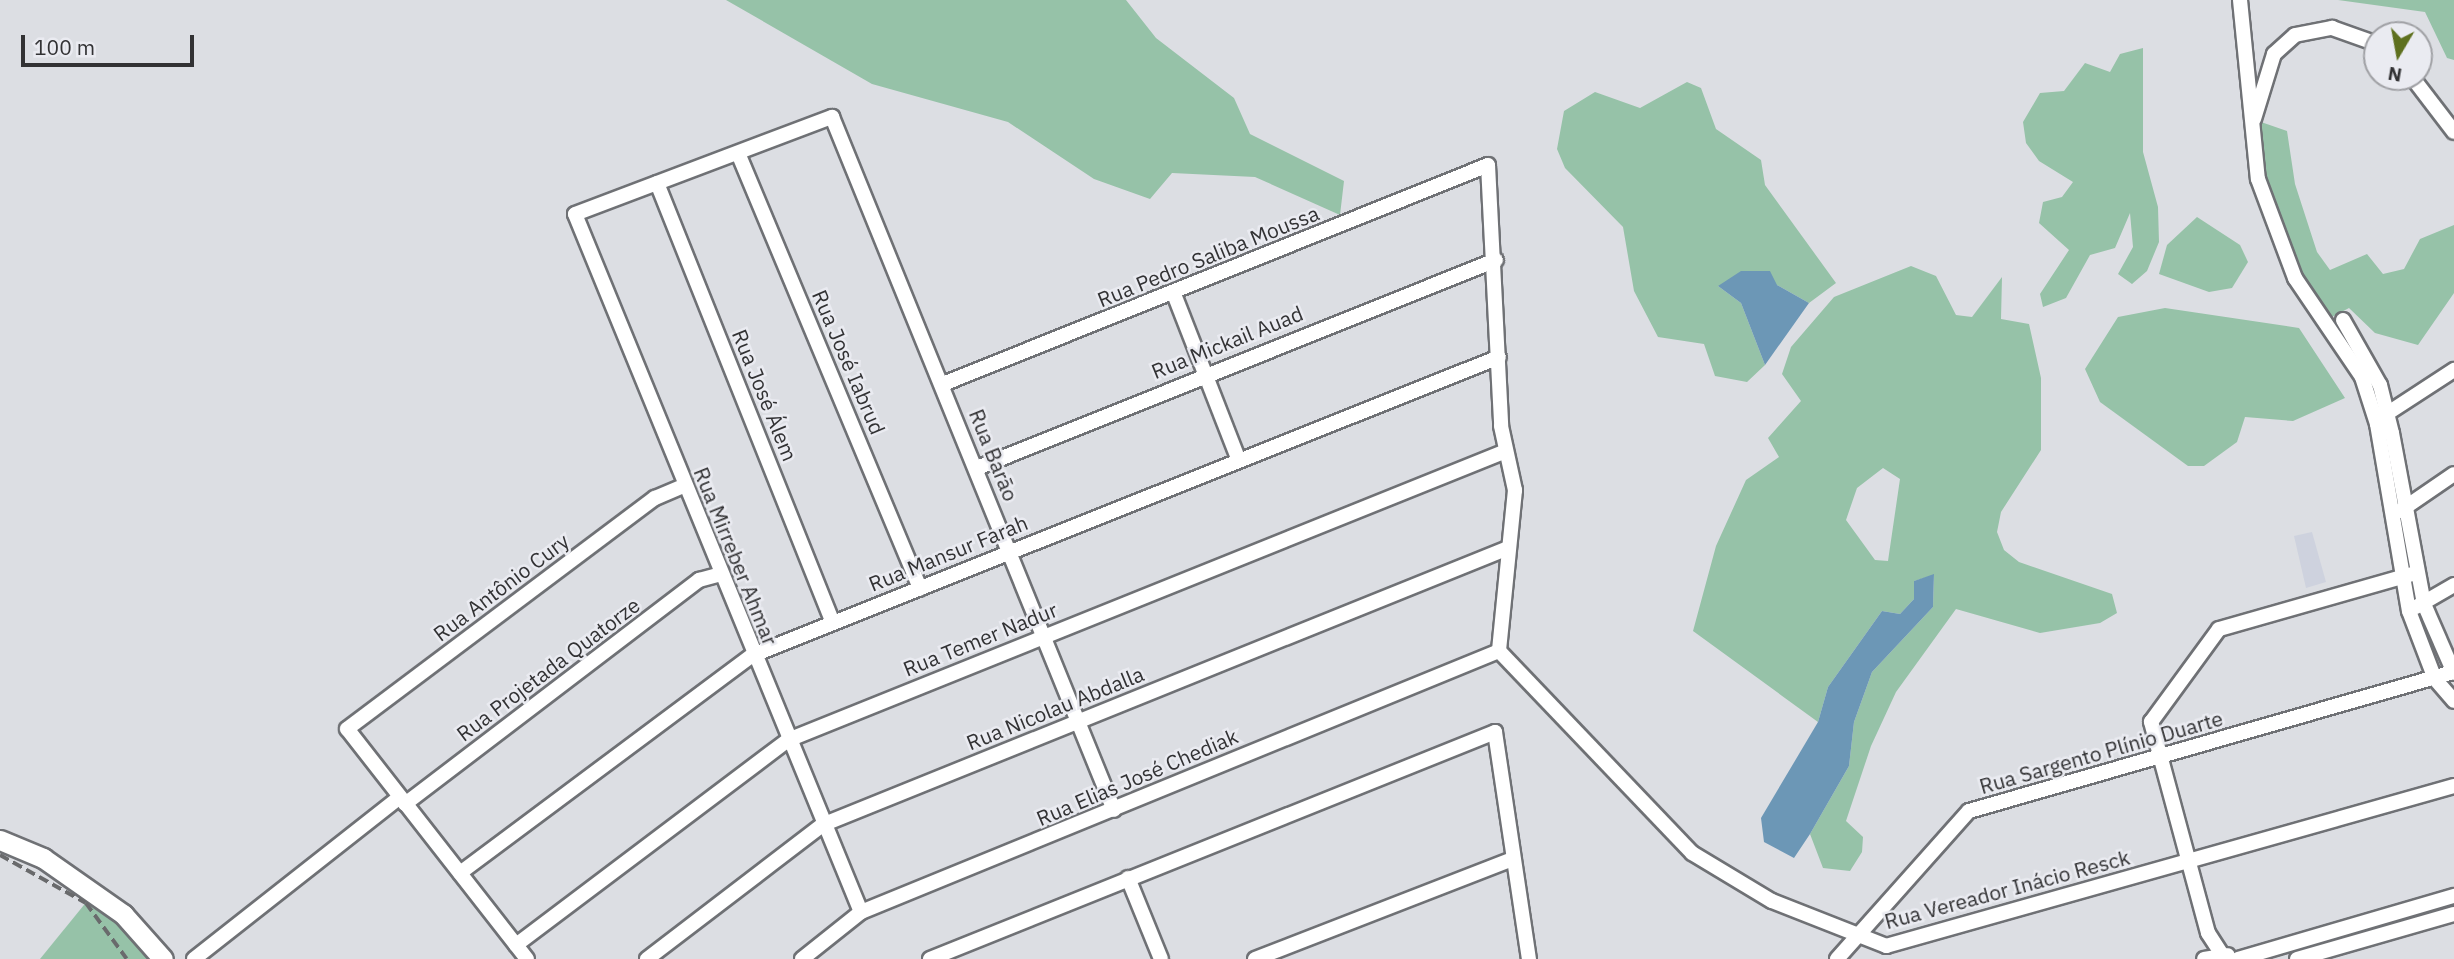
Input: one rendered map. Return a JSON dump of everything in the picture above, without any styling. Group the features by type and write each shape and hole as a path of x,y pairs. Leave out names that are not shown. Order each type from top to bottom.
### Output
{"street":[{"path":"2240,0 2258,179 2283,250 2314,309 2362,377 2377,424 2401,578 2409,611 2435,679 2454,702"},
{"path":"2252,127 2282,43 2310,28 2332,28 2363,39"},
{"path":"2423,91 2454,132"},
{"name":"Rua Barão","path":"738,153 832,117 943,384 1114,810"},
{"path":"657,183 738,153"},
{"name":"Rua José Iabrud","path":"738,153 920,587"},
{"name":"Rua Pedro Saliba Moussa","path":"943,384 1174,294 1488,165 1496,260"},
{"name":"Rua Mirreber Ahmar","path":"657,183 575,214 822,825 861,912"},
{"name":"Rua José Álem","path":"657,183 834,622"},
{"path":"1496,260 1506,451 1516,490 1499,651"},
{"name":"Rua Mickail Auad","path":"977,468 1205,372 1496,260"},
{"path":"1174,294 1238,458"},
{"path":"2343,320 2388,413 2416,573 2424,604 2454,672"},
{"name":"Rua Mansur Farah","path":"460,873 753,655 1238,458 1499,357"},
{"path":"2388,413 2454,370"},
{"path":"2377,424 2392,433"},
{"name":"Rua Temer Nadur","path":"516,945 788,740 1506,451"},
{"path":"2392,517 2454,474"},
{"name":"Rua Antônio Cury","path":"403,800 347,729 655,498 685,485"},
{"name":"Rua Nicolau Abdalla","path":"647,959 822,825 1508,548"},
{"path":"2227,956 2208,933 2186,862 2151,722 2219,629 2416,573"},
{"name":"Rua Projetada Quatorze","path":"194,959 699,580 721,574"},
{"path":"2409,611 2454,585"},
{"name":"Rua Elias José Chediak","path":"802,959 861,912 1499,651"},
{"name":"Rua Vereador Inácio Resck","path":"1499,651 1692,853 1772,901 1886,946 2454,786"},
{"name":"Rua Sargento Plínio Duarte","path":"1836,959 1957,818 2454,672"},
{"path":"930,959 1495,732 1529,959"},
{"path":"403,800 527,959"},
{"path":"0,840 43,858 123,914 163,959"},
{"path":"1255,959 1513,859"},
{"path":"1128,878 1161,959"},
{"path":"2238,959 2454,896"},
{"path":"2297,959 2454,914"},
{"path":"2208,933 2204,959 2227,956"}],"shaded area":[{"path":"2312,532 2326,582 2306,588 2294,536"}],"green space":[{"path":"726,0 1126,0 1156,38 1234,98 1250,134 1344,181 1340,215 1255,177 1172,173 1150,199 1094,179 1008,122 872,84"},
{"path":"2338,0 2454,0 2454,60 2447,58 2433,29 2433,21 2429,21 2425,12"},
{"path":"2143,48 2143,152 2158,207 2159,242 2147,271 2132,284 2118,274 2133,247 2130,213 2115,248 2090,255 2066,298 2043,307 2040,294 2069,250 2039,223 2043,202 2062,197 2073,182 2039,161 2026,143 2023,122 2040,93 2064,91 2085,63 2110,72 2120,54"},
{"path":"1687,82 1701,88 1716,129 1761,160 1765,185 1836,283 1809,303 1777,285 1718,286 1741,303 1765,365 1747,382 1715,376 1704,344 1658,337 1634,291 1623,227 1565,168 1557,149 1564,111 1595,92 1640,108"},
{"path":"2261,122 2287,131 2295,184 2317,252 2330,270 2367,254 2383,274 2404,269 2420,239 2454,225 2454,293 2418,345 2375,333 2349,308 2330,318 2296,272 2254,146"},
{"path":"2197,217 2240,245 2248,262 2232,288 2209,292 2159,274 2167,245"},
{"path":"1911,266 1936,276 1956,315 1972,317 2002,277 2001,319 2029,324 2041,378 2041,450 2001,512 1997,532 2004,550 2019,562 2112,594 2117,613 2100,623 2040,633 1956,609 1896,692 1871,746 1846,821 1863,837 1862,852 1850,871 1823,868 1810,834 1849,766 1854,722 1872,672 1933,607 1934,575 1914,581 1914,599 1900,614 1882,611 1828,687 1818,722 1693,631 1716,546 1746,480 1779,457 1768,438 1801,401 1782,374 1791,347 1834,297","holes":["1883,468 1900,479 1888,561 1875,560 1846,520 1857,488"]},
{"path":"2165,308 2299,328 2345,398 2293,421 2245,417 2237,442 2204,466 2188,466 2100,402 2085,369 2118,317"},
{"path":"88,900 135,939 150,959 40,959"}],"water":[{"path":"1741,271 1770,271 1777,285 1809,303 1765,365 1741,303 1718,286"},
{"path":"1934,574 1933,607 1872,672 1854,722 1849,766 1810,834 1794,858 1764,842 1761,818 1818,722 1828,687 1882,611 1900,614 1914,599 1914,581"}],"railway":[{"path":"0,855 86,903 127,959"}]}
